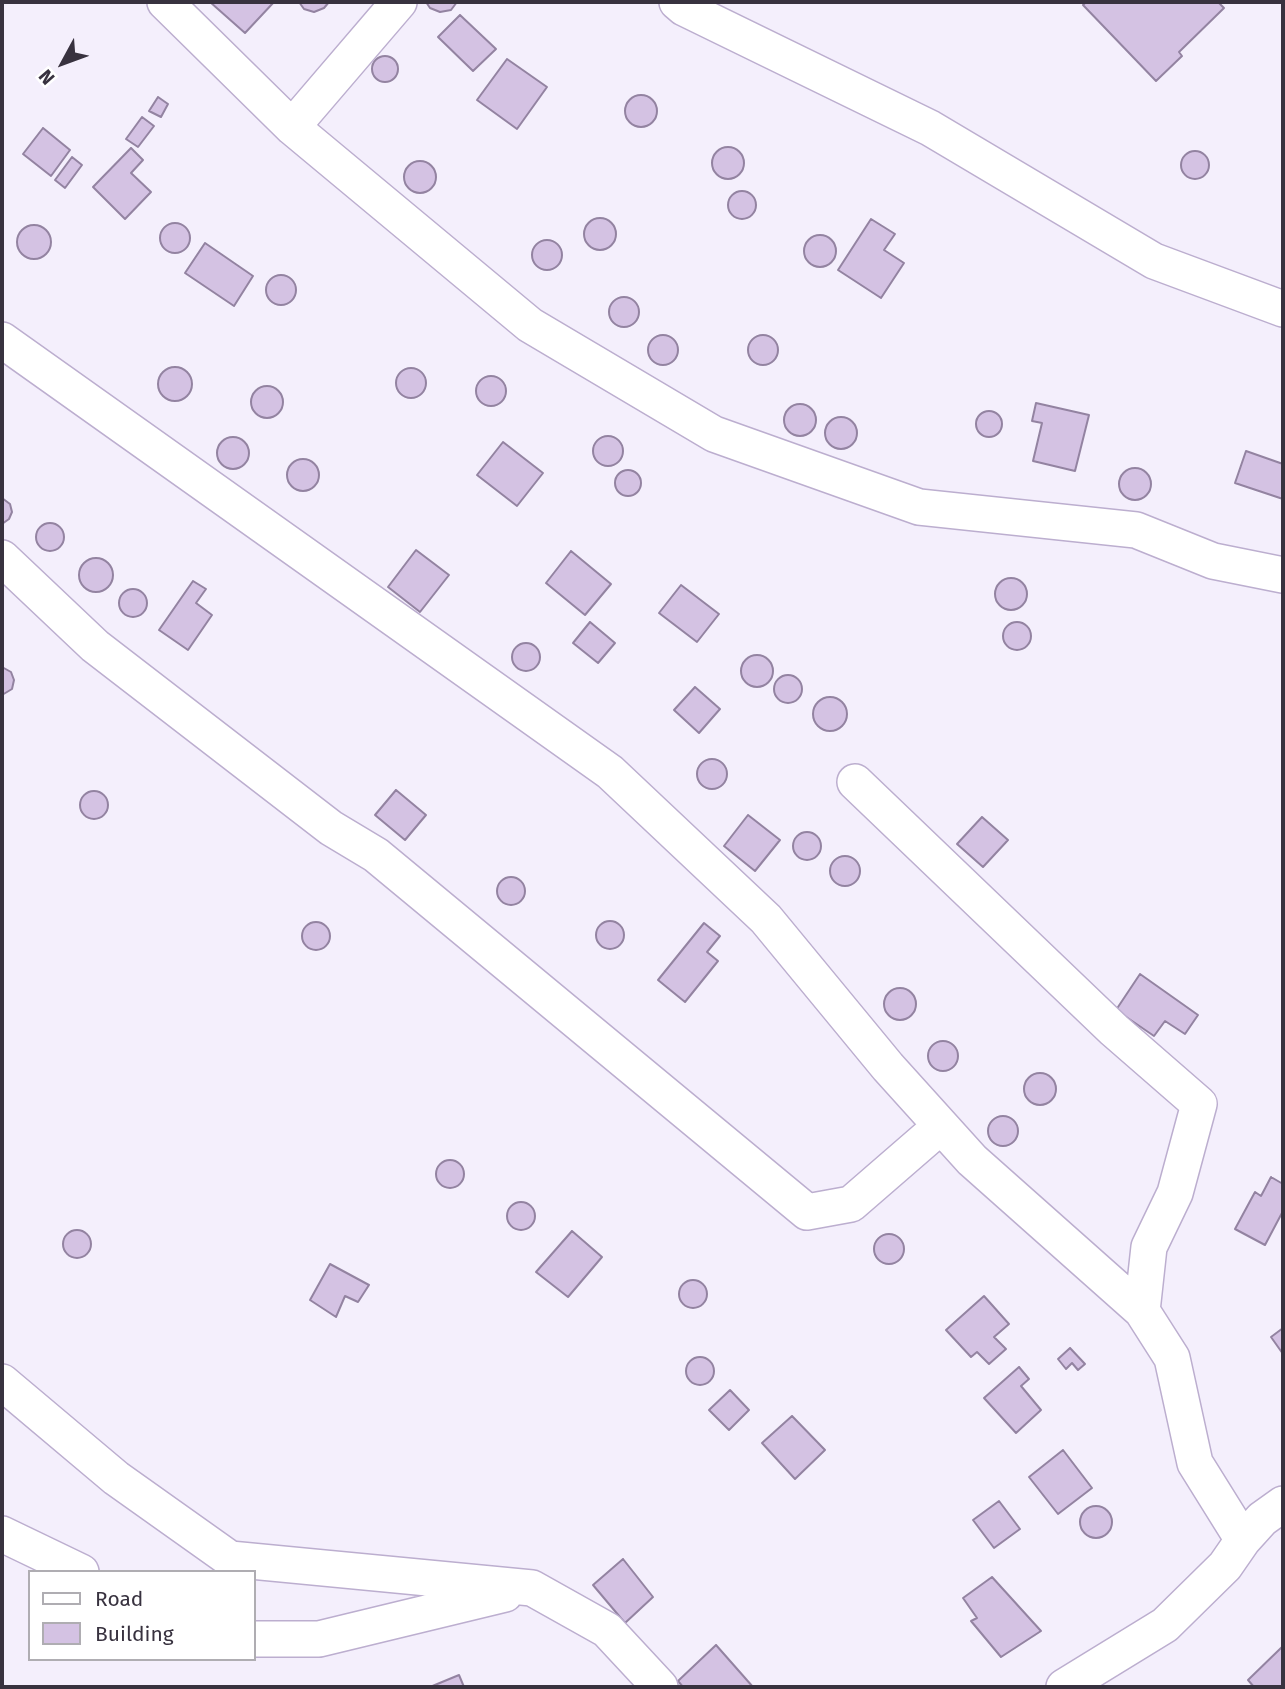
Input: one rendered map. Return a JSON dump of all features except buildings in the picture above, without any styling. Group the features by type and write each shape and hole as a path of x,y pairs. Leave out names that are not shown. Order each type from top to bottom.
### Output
{"street":[{"path":"165,2 292,127 530,325 714,435 919,507 1136,530 1213,561 1283,575"},
{"path":"292,127 399,2"},
{"path":"677,2 684,8 930,128 1154,261 1283,309"},
{"path":"2,340 610,772 766,919 888,1067 972,1160 1142,1311 1172,1358 1195,1463 1243,1540"},
{"path":"2,558 95,646 331,828 376,855 807,1212 850,1204 941,1126"},
{"path":"855,782 1114,1030 1199,1104 1174,1193 1149,1247 1142,1311"},
{"path":"2,1382 116,1478 230,1559 532,1588 607,1630 660,1687"},
{"path":"1064,1687 1165,1625 1225,1566 1243,1540 1262,1520 1283,1504"},
{"path":"2,1534 77,1570"},
{"path":"256,1639 319,1639 532,1588"}]}
